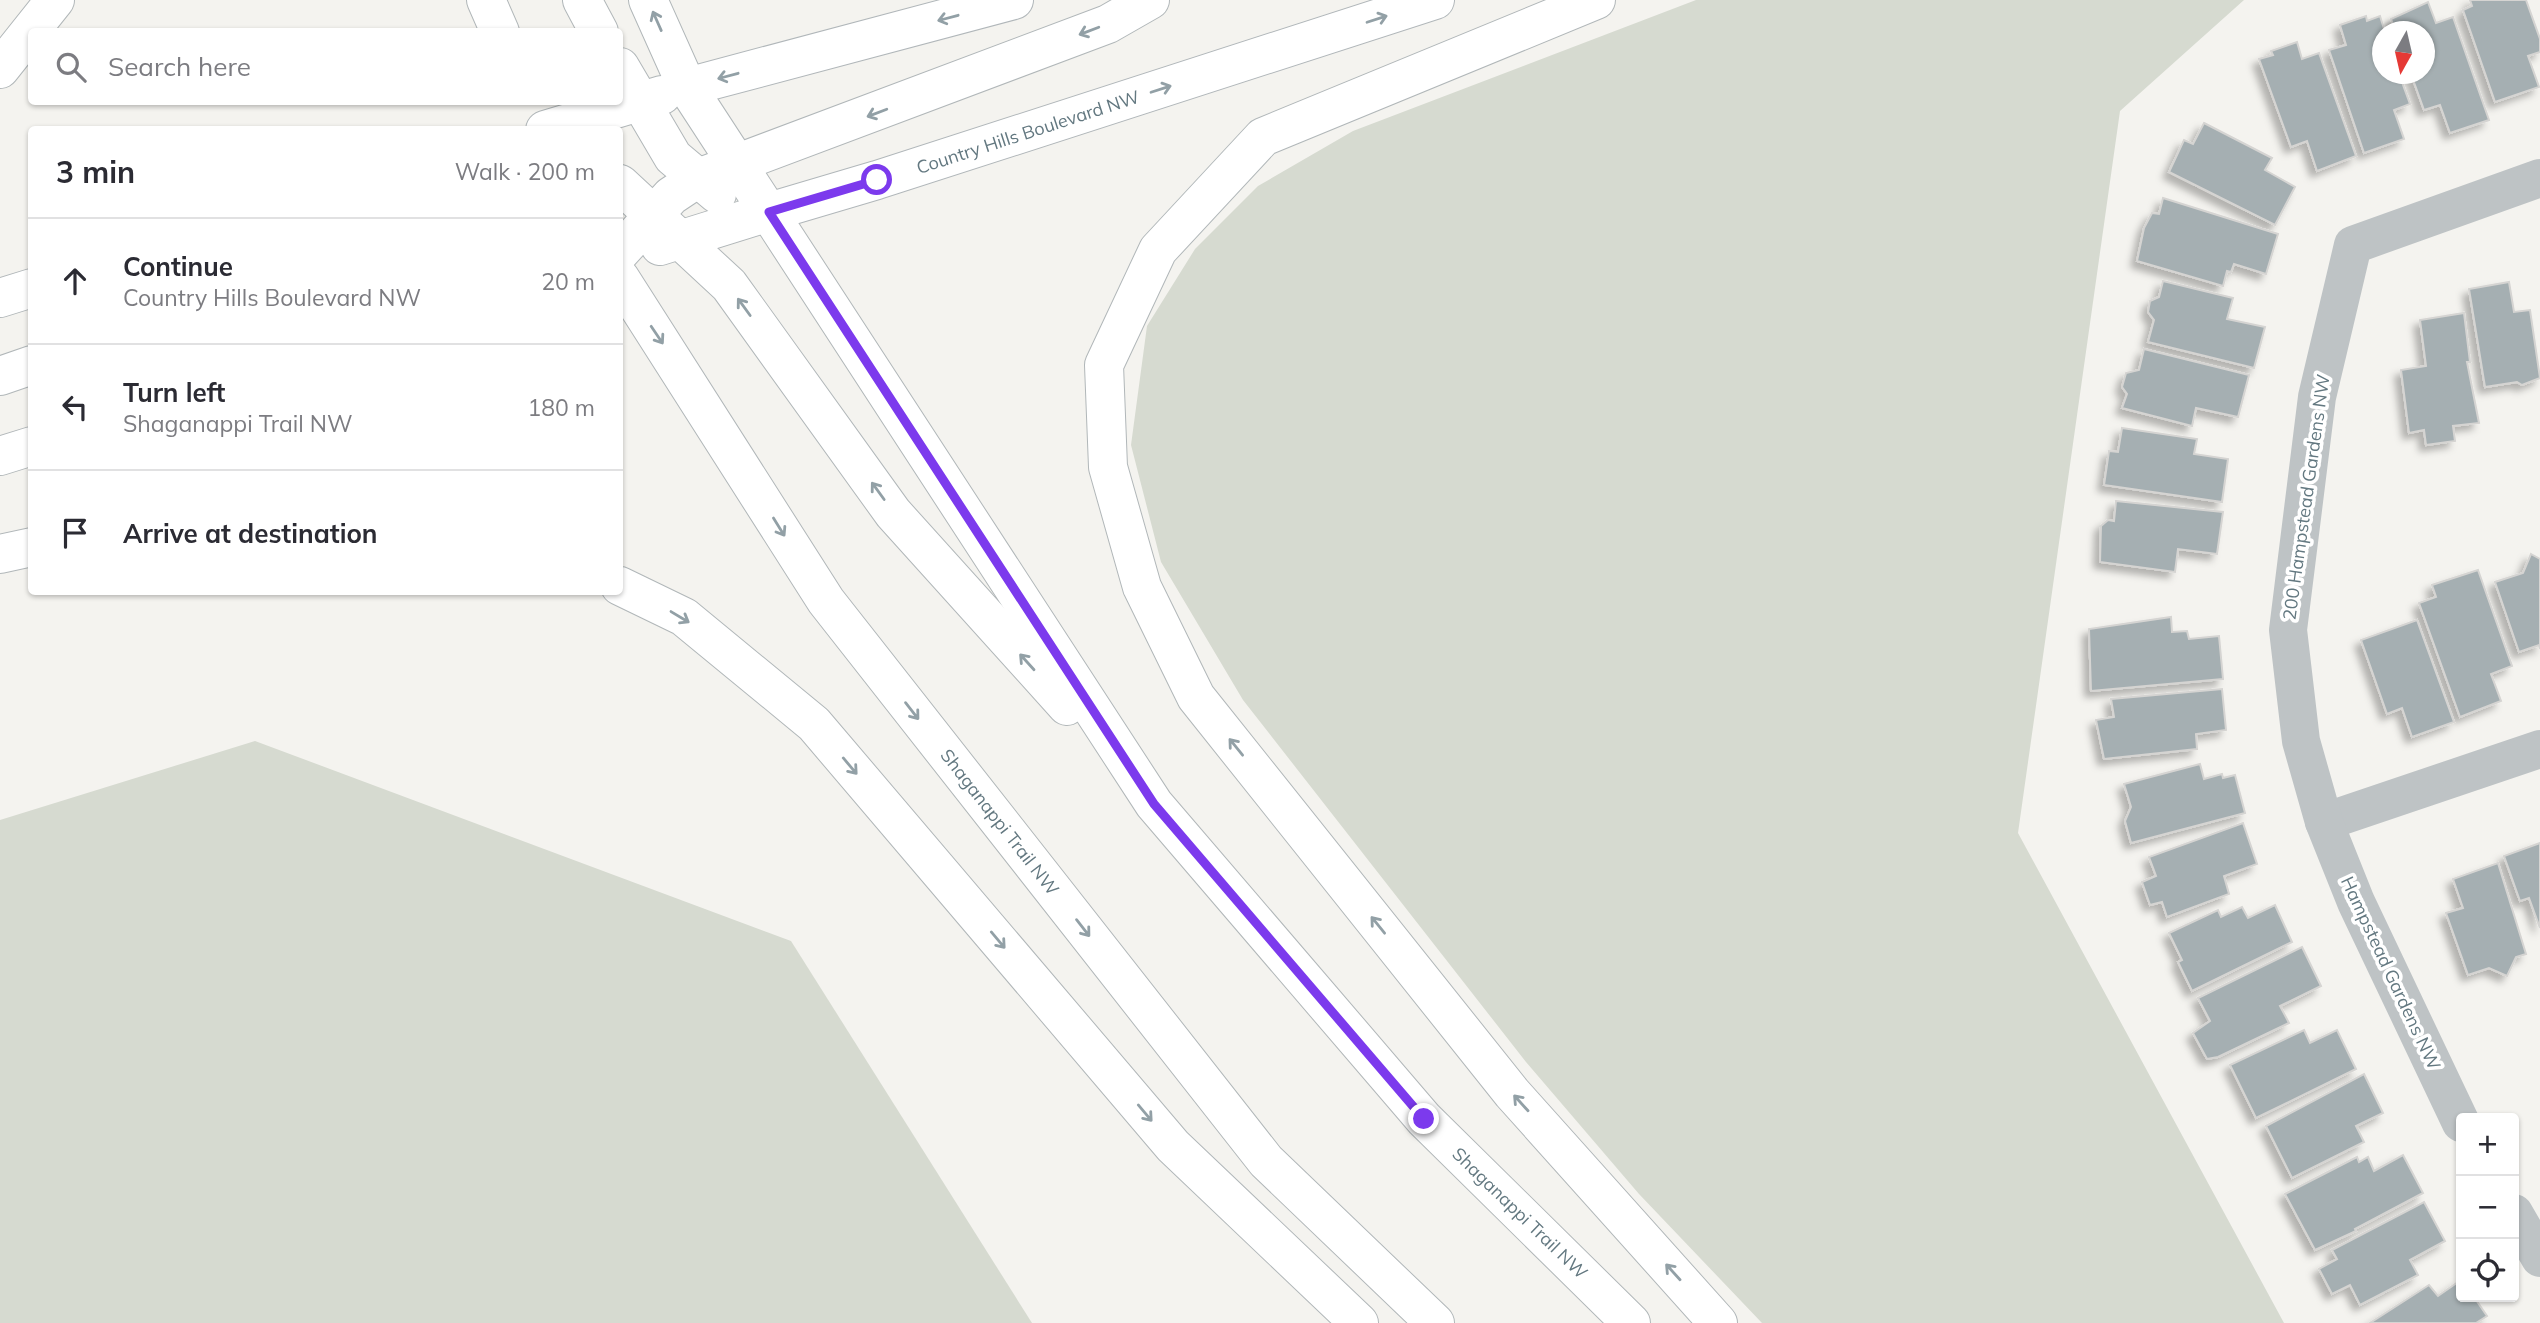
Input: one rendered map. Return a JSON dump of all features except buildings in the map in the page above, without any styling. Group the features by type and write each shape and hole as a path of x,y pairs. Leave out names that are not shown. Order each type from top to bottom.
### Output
{"main road":[{"path":"33,28 55,0"},
{"path":"486,0 498,28"},
{"path":"582,0 597,28"},
{"name":"Shaganappi Trail NW","path":"648,0 687,87 1154,804 1424,1119 1632,1323"},
{"path":"558,126 687,87 1014,0"},
{"path":"668,227 671,196 698,178 1108,24 1150,0"},
{"name":"Country Hills Boulevard NW","path":"623,257 668,227 769,212 877,180 1435,0"},
{"path":"1596,0 1263,137 1158,250 1125,319 1104,365 1108,467 1142,587 1196,696 1512,1093 1718,1323"},
{"path":"0,69 28,34"},
{"path":"623,73 673,157 713,192 769,212"},
{"path":"623,165 631,162 662,138 687,87"},
{"path":"532,105 543,126"},
{"path":"623,187 729,285 893,513 1154,804"},
{"path":"623,250 668,227"},
{"name":"Shaganappi Trail NW","path":"623,283 827,601 1266,1161 1435,1323"},
{"path":"0,298 28,289"},
{"path":"0,376 28,366"},
{"path":"0,456 28,447"},
{"path":"0,554 28,548"},
{"path":"623,587 684,617 814,724 1173,1146 1359,1323"}],"street":[{"name":"200 Hampstead Gardens NW","path":"2324,822 2301,741 2288,630 2317,397 2353,245 2540,178"},
{"path":"2324,822 2540,749"},
{"name":"Hampstead Gardens NW","path":"2324,822 2356,902 2456,1113"},
{"path":"2519,1222 2540,1258"}],"shaded area":[{"path":"1696,0 2244,0 2120,111 2018,833 2284,1323 1762,1323 1639,1194 1526,1062 1243,700 1161,562 1131,445 1147,326 1195,249 1258,186 1353,131"},
{"path":"255,741 791,941 1032,1323 0,1323 0,820"}],"route":[{"path":"877,180 769,212 1154,804 1424,1119"}]}
